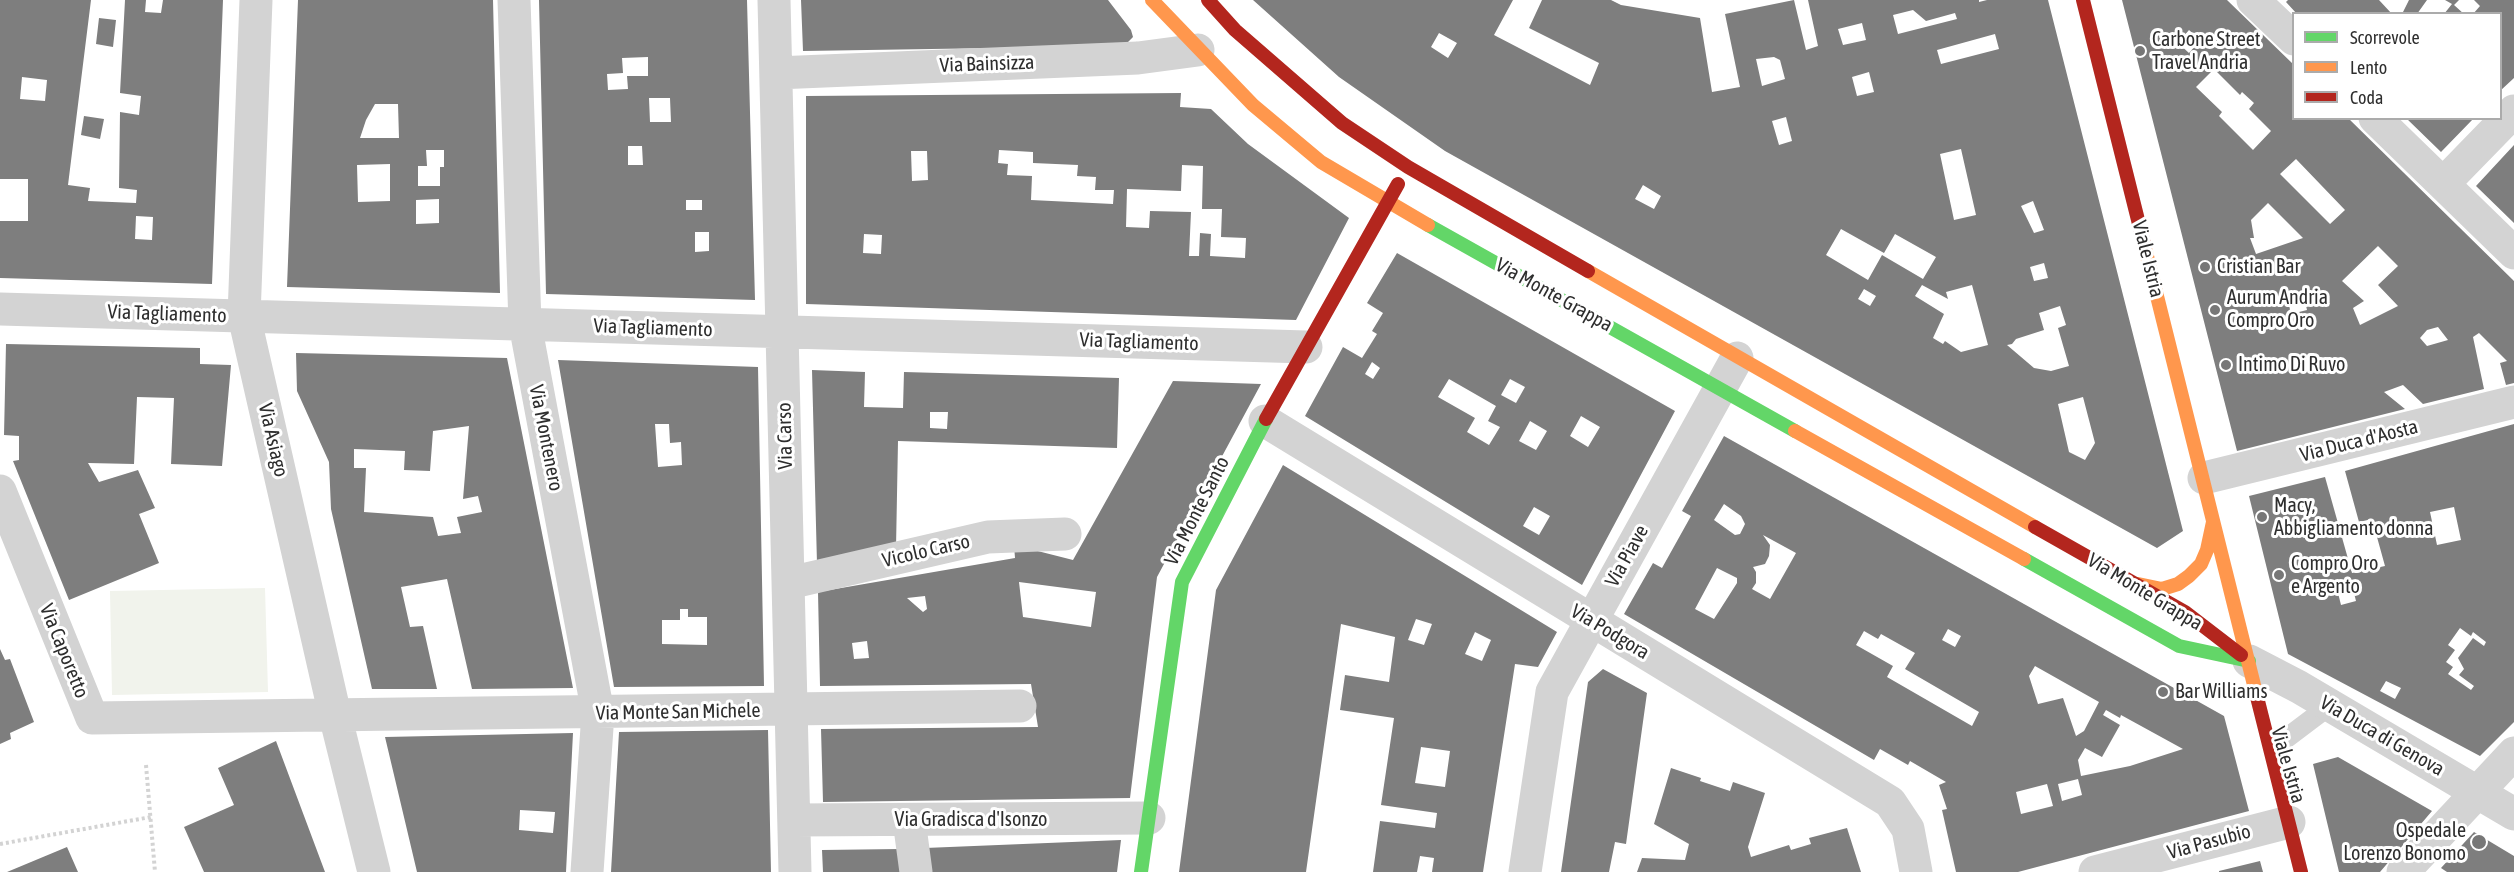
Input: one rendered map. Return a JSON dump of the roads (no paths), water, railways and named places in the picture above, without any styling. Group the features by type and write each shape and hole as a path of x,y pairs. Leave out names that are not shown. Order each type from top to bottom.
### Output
{"main road":[{"name":"Via Monte Grappa","path":"1152,0 1253,105 1321,162 1387,202 1721,387 2179,646 2249,661"},
{"name":"Via Monte Grappa","path":"1208,0 1235,30 1283,74 1342,123 1408,167 1737,358 2185,612 2249,661"},
{"name":"Viale Istria","path":"2083,0 2301,872"},
{"path":"1387,202 1408,167"},
{"name":"Via Monte Santo","path":"1142,872 1182,582 1265,421 1387,202"},
{"name":"Viale Istria","path":"2130,582 2162,589 2178,584 2189,576 2201,564 2207,550 2213,519"}],"street":[{"name":"Via Asiago","path":"256,0 244,316 335,715 374,872"},
{"name":"Via Montenero","path":"514,0 525,324 598,713 587,872"},
{"name":"Via Carso","path":"774,0 795,872"},
{"path":"2253,0 2292,37"},
{"name":"Via Bainsizza","path":"776,73 1138,58 1198,50"},
{"path":"2443,184 2514,111"},
{"path":"2377,120 2514,253"},
{"name":"Via Tagliamento","path":"0,309 1306,347"},
{"path":"1721,387 1737,358"},
{"name":"Via Piave","path":"1525,872 1552,692 1721,387"},
{"name":"Via Duca d'Aosta","path":"2204,478 2514,402"},
{"name":"Via Podgora","path":"1265,421 1890,802 1908,829 1916,872"},
{"name":"Via Caporetto","path":"0,491 6,523 92,718 335,715"},
{"name":"Vicolo Carso","path":"789,583 988,537 1065,534"},
{"name":"Via Duca di Genova","path":"2249,661 2329,705 2514,814"},
{"name":"Via Monte San Michele","path":"335,715 1020,706"},
{"path":"2403,872 2514,753"},
{"name":"Via Gradisca d'Isonzo","path":"794,820 1149,818"},
{"path":"909,820 916,872"},
{"name":"Via Pasubio","path":"2095,872 2289,822"}],"lane":[{"name":"Viale Istria","path":"2249,661 2284,740 2314,872"},
{"path":"2284,740 2329,705"}],"place":[{"name":"Carbone Street Travel Andria","path":"2140,51"},
{"name":"Cristian Bar","path":"2205,267"},
{"name":"Aurum Andria Compro Oro","path":"2215,310"},
{"name":"Intimo Di Ruvo","path":"2226,365"},
{"name":"Macy, Abbigliamento donna","path":"2262,517"},
{"name":"Compro Oro e Argento","path":"2279,575"},
{"name":"Bar Williams","path":"2163,692"},
{"name":"Ospedale Lorenzo Bonomo","path":"2479,842"}]}
